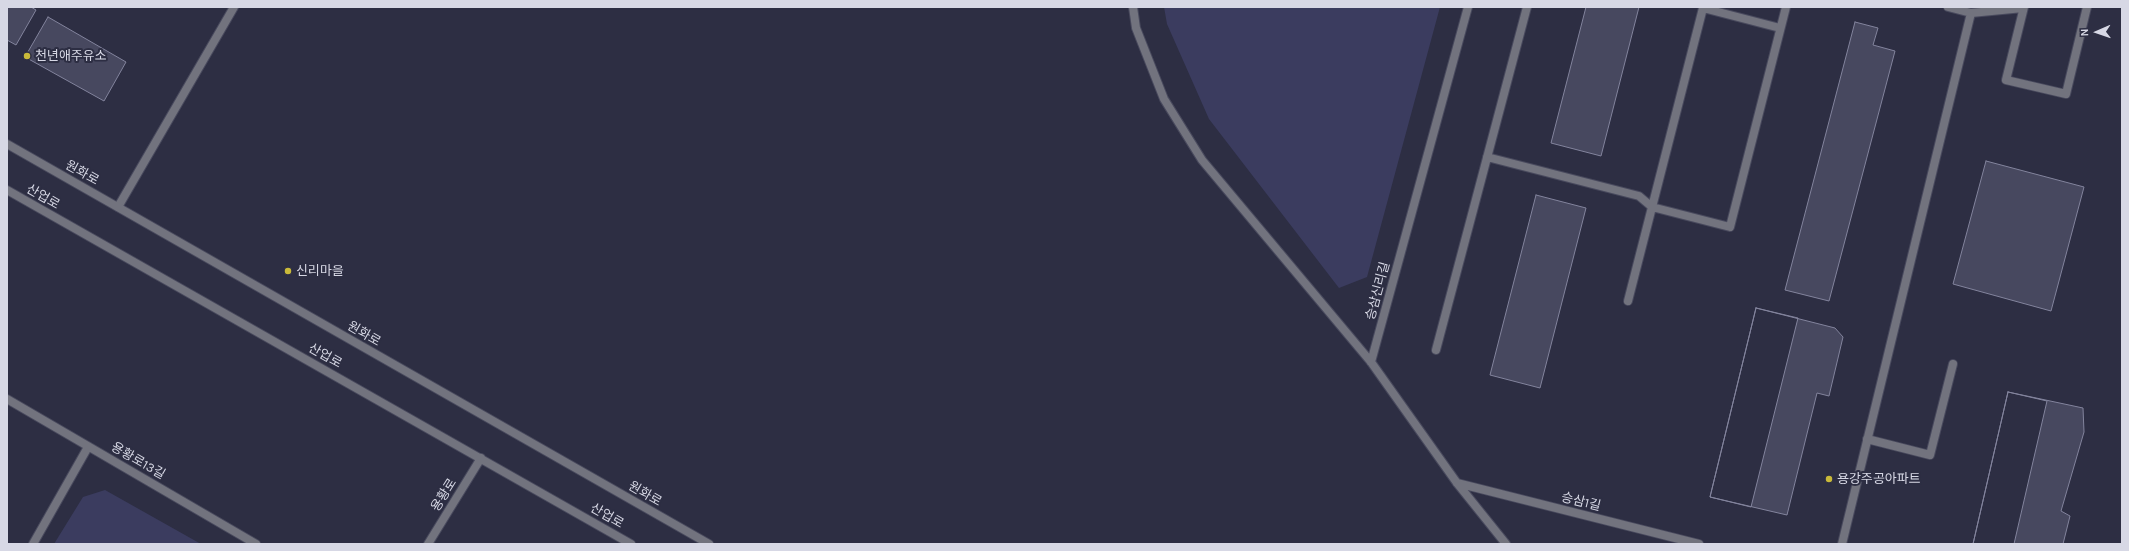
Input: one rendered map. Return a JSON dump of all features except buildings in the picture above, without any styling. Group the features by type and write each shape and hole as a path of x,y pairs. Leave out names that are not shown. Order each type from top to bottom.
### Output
{"street":[{"path":"118,208 234,7"},
{"path":"1133,7 1136,28 1164,99 1202,160 1371,362 1458,484 1506,544"},
{"name":"승삼신리길","path":"1371,362 1468,7"},
{"path":"1436,350 1527,7"},
{"path":"1487,157 1639,196 1652,207 1730,227 1786,7"},
{"path":"1948,7 1971,13 2024,7 2006,80 2066,94 2087,7"},
{"path":"1628,301 1704,8 1780,28"},
{"path":"1842,544 1971,13"},
{"name":"원화로","path":"7,144 709,544"},
{"name":"산업로","path":"7,190 631,544"},
{"path":"1867,439 1930,455 1953,364"},
{"name":"용황로13길","path":"7,399 256,544"},
{"path":"33,544 88,446"},
{"name":"용황로","path":"428,544 481,458"},
{"name":"승삼1길","path":"1458,484 1699,544"}],"shaded area":[{"path":"1164,7 1440,7 1367,277 1339,288 1209,119 1167,24"},
{"path":"105,490 201,544 54,544 83,497"}],"place":[{"name":"천년애주유소","path":"27,56"},
{"name":"신리마을","path":"288,271"},
{"name":"용강주공아파트","path":"1829,479"}]}
